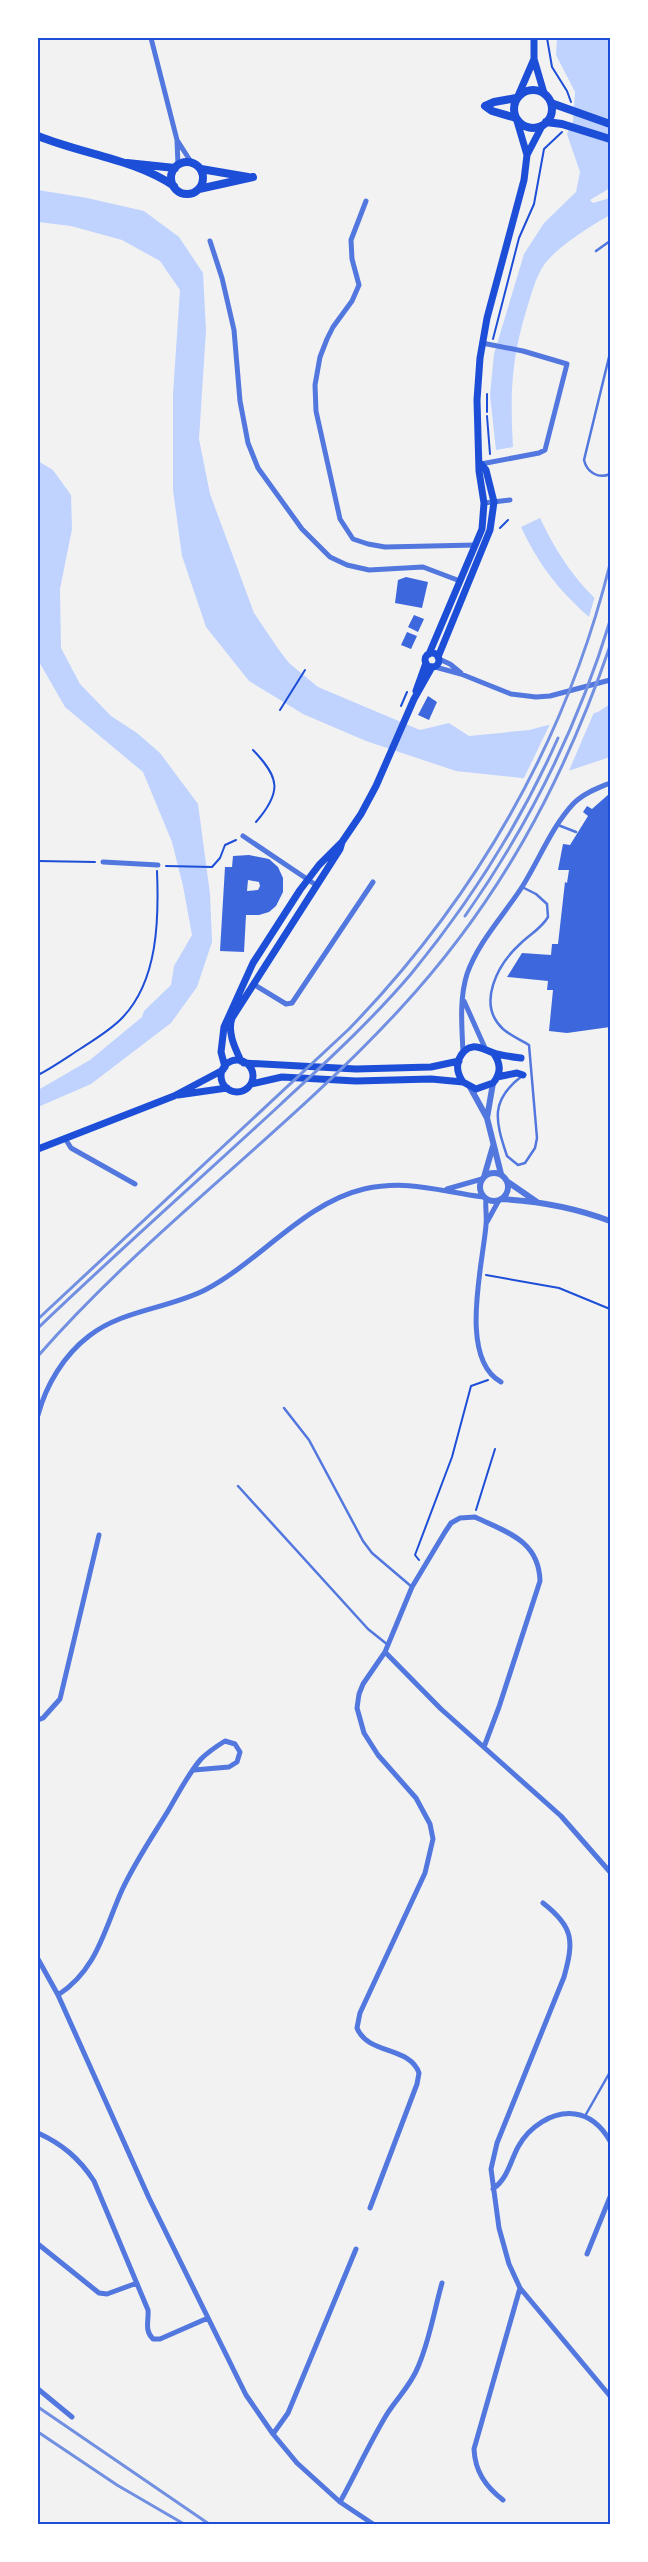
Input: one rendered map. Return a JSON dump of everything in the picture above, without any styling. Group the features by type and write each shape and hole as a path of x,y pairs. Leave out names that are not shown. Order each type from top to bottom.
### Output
{"main road":[{"path":"431,666 426,656 429,654 482,529 484,503 479,472 481,464 477,400 482,344 522,193 527,155 552,113 551,103 544,93 534,59 534,38"},
{"path":"527,155 513,108 534,59"},
{"path":"544,93 533,89 517,97 485,106 492,111 517,120 529,128 544,124 563,126 610,139"},
{"path":"551,103 568,107 610,124"},
{"path":"38,136 120,162 164,179 186,193 253,177 201,169 191,162 176,166 120,162"},
{"path":"174,186 172,175 176,166"},
{"path":"198,189 203,180 201,169"},
{"path":"227,1088 222,1078 224,1068 221,1052 224,1027 257,956 319,865 342,842 369,800 414,699 431,666 439,658 490,530 494,502 486,470 481,464"},
{"path":"429,654 439,658"},
{"path":"250,1084 252,1073 243,1062 232,1040 230,1023 252,984 340,849 342,842"},
{"path":"463,1082 458,1068 459,1061 463,1053 473,1047 485,1048 494,1054 521,1058"},
{"path":"494,1054 499,1065 495,1080"},
{"path":"38,1149 66,1140 174,1096 224,1068 231,1062 356,1069 431,1067 459,1061"},
{"path":"174,1096 227,1088 239,1092 250,1084 282,1077 356,1081 431,1079 463,1082 470,1087 482,1088 495,1080 517,1073 523,1075"}],"street":[{"path":"151,38 177,140 176,166"},
{"path":"177,140 191,162"},
{"path":"366,201 351,240 352,259 358,285 352,301 333,327 327,340 320,358 315,385 316,411 340,519 353,538 368,544 384,547 476,545"},
{"path":"210,241 222,278 234,330 240,401 248,443 258,468 296,522 321,550 347,565 369,570 423,567 460,581"},
{"path":"481,464 492,459 539,453 545,450 567,364 493,343 482,344"},
{"path":"484,503 510,500"},
{"path":"439,658 450,664 461,674"},
{"path":"431,666 461,674 511,694 536,697 550,696 610,680"},
{"path":"463,1053 461,1013 464,1001 464,988 471,964 522,887 558,825 576,801 610,783"},
{"path":"243,836 316,885"},
{"path":"103,862 156,866"},
{"path":"252,984 286,1004 292,1003 372,882"},
{"path":"464,1001 485,1048"},
{"path":"487,1118 495,1080"},
{"path":"470,1087 487,1118 492,1146 501,1174 508,1182 537,1202"},
{"path":"66,1140 71,1148 136,1184"},
{"path":"492,1146 480,1190 485,1197 486,1223 478,1274 475,1310 480,1346 486,1368 494,1378 501,1382"},
{"path":"446,1189 484,1178 492,1173 501,1174"},
{"path":"486,1223 500,1200 508,1192 508,1182"},
{"path":"38,1414 49,1384 57,1371 88,1336 122,1318 175,1302 204,1290 241,1267 323,1205 340,1197 381,1186 420,1185 500,1200 537,1202 581,1211 610,1221"},
{"path":"370,2208 417,2084 419,2073 412,2061 365,2041 357,2028 360,2013 425,1873 433,1839 430,1824 423,1810 370,1743 360,1722 357,1708 363,1684 385,1652 412,1587 423,1566 452,1523 460,1518 475,1517 517,1538 536,1556 540,1569 540,1581 500,1707 484,1747"},
{"path":"38,1720 43,1718 60,1699 99,1535"},
{"path":"385,1652 441,1709 561,1816 610,1872"},
{"path":"58,1995 84,1973 96,1954 130,1873 194,1770 201,1760 225,1740 235,1744 240,1752 237,1762 229,1767 194,1770"},
{"path":"544,1903 561,1917 569,1930 569,1959 564,1978 497,2143 491,2169 493,2189 503,2246 520,2288 610,2396"},
{"path":"38,1959 58,1995 149,2198 246,2395 272,2434 297,2463 340,2502 371,2524"},
{"path":"493,2189 503,2182 518,2146 538,2124 553,2116 568,2114 585,2116 601,2128 610,2141"},
{"path":"38,2133 55,2140 83,2165 94,2181 148,2310 146,2328 153,2339 160,2339 208,2318"},
{"path":"587,2254 610,2197"},
{"path":"38,2244 99,2293 107,2294 137,2283"},
{"path":"272,2434 288,2413 356,2249"},
{"path":"340,2502 387,2415 411,2382 418,2367 433,2326 442,2283"},
{"path":"503,2500 491,2491 483,2480 474,2460 474,2449 520,2288"},
{"path":"38,2389 72,2417"}],"lane":[{"path":"596,251 610,240"},
{"path":"610,353 584,460 592,473 602,476 610,474"},
{"path":"558,825 576,832"},
{"path":"522,887 536,894 547,904 548,917 539,929 519,944 506,961 491,987 490,996 495,1017 502,1028 530,1046 537,1138 530,1156 525,1163 518,1165 507,1156 498,1107 504,1092 523,1075"},
{"path":"284,1408 309,1440 363,1541 372,1553 412,1587"},
{"path":"238,1486 368,1629 388,1645"},
{"path":"585,2116 610,2072"}],"path":[{"path":"547,38 552,67 567,91 568,107"},
{"path":"493,343 519,238 527,225 534,204 544,149 563,126"},
{"path":"487,386 486,416 492,459"},
{"path":"280,710 305,670"},
{"path":"253,750 273,778 276,786 275,794 256,822"},
{"path":"38,1075 113,1027 126,1014 138,997 147,975 154,948 156,866 212,867 220,858 225,845 243,836"},
{"path":"38,861 103,862"},
{"path":"478,1274 559,1288 610,1309"},
{"path":"423,1566 415,1555 452,1457 472,1386 494,1378"},
{"path":"475,1517 495,1449"}],"water":[{"path":"557,38 610,38 610,188 590,200 593,203 610,198 610,215 583,231 563,246 542,268 535,283 522,327 515,361 512,393 513,447 496,450 490,395 494,354 524,254 544,223 576,192 580,172 567,134 573,121 575,92 556,55"},
{"path":"38,190 87,198 144,211 179,237 203,273 206,330 199,439 210,494 254,613 289,663 318,687 420,730 449,723 469,736 529,730 598,712 610,704 610,757 541,780 456,771 366,741 303,714 249,681 206,627 182,556 173,490 173,394 180,290 160,261 122,240 71,226 38,222"},
{"path":"38,461 53,470 71,495 72,529 60,589 61,648 80,684 111,716 137,733 160,753 198,804 210,894 212,942 197,987 171,1023 91,1084 38,1107 38,1090 90,1060 142,1017 144,1011 171,985 174,966 192,935 183,886 172,842 143,772 65,707 38,660"},
{"path":"540,518 554,545 570,569 588,591 610,612 610,635 570,599 548,574 539,560 521,527"}],"pier":[{"path":"595,596 610,608 610,637 588,620"},
{"path":"595,710 568,773 541,782 523,780 551,722"}],"building":[{"path":"406,577 428,582 422,608 395,603 398,580"},
{"path":"414,615 424,619 418,632 408,627"},
{"path":"407,632 417,636 411,649 401,645"},
{"path":"428,696 437,702 429,720 418,715"},
{"path":"610,793 610,1027 567,1033 549,1031 553,990 547,990 548,981 507,977 522,953 551,955 552,944 558,944 565,882 567,883 569,870 558,870 563,844 570,845 588,816 583,812 587,806 592,809"},
{"path":"249,855 269,859 278,867 283,878 283,892 276,906 269,912 259,915 246,915 244,952 220,951 225,867 232,867 233,856","holes":["248,880 259,882 258,890 247,891"]}],"railway":[{"path":"38,1319 349,1029 395,979 437,926 476,871 511,814 542,754 569,693 591,629 610,564"},
{"path":"465,916 510,846 550,774 583,699 610,621"},
{"path":"38,1356 125,1266 357,1054 436,968 498,883 549,793 592,697 610,646"},
{"path":"38,1328 315,1073 364,1025 411,974 454,919 492,861 527,801 558,738"},
{"path":"38,2407 209,2524"},
{"path":"38,2432 117,2485 184,2524"}]}
